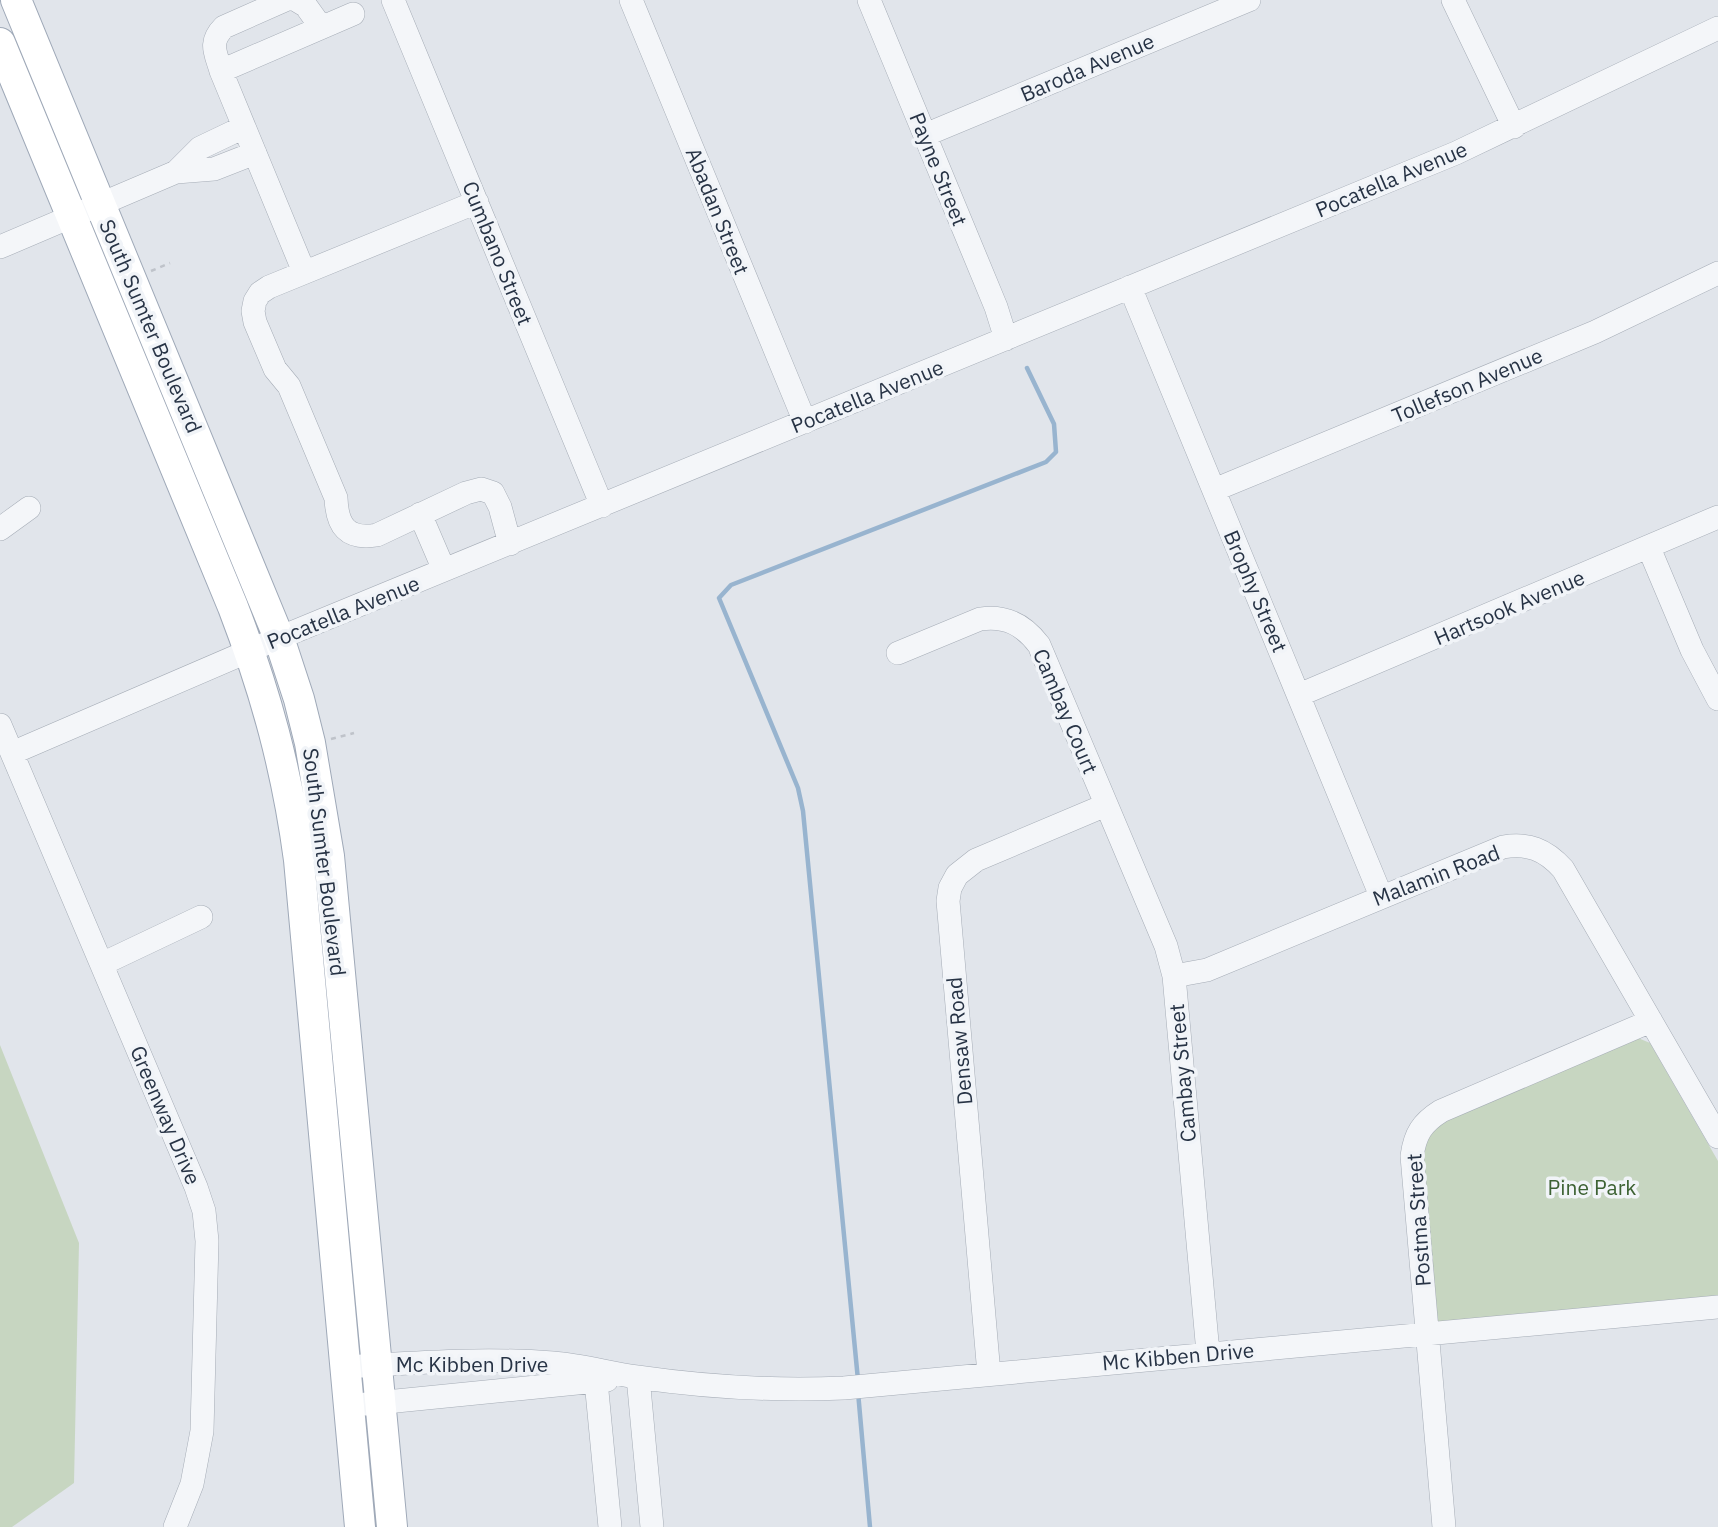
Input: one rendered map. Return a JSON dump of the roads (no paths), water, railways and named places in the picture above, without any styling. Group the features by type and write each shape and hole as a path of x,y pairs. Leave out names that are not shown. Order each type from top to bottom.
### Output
{"main road":[{"name":"South Sumter Boulevard","path":"16,0 279,638 310,743 329,856 392,1527"},
{"name":"South Sumter Boulevard","path":"0,43 250,650 281,751 299,860 360,1527"}],"street":[{"path":"285,0 224,27 216,35 214,43 221,71 304,272"},
{"path":"296,0 306,6 321,27"},
{"name":"Cumbano Street","path":"393,0 602,506"},
{"name":"Abadan Street","path":"631,0 805,422"},
{"name":"Payne Street","path":"869,0 996,307 1006,339"},
{"name":"Baroda Avenue","path":"925,135 1249,0"},
{"path":"1453,0 1514,127"},
{"path":"221,71 353,14"},
{"name":"Pocatella Avenue","path":"12,752 250,650 1514,127 1718,29"},
{"path":"176,172 200,148 244,127"},
{"path":"214,140 226,164"},
{"path":"0,247 176,172 214,169 255,153"},
{"path":"477,202 304,272 260,293 253,311 275,369 289,386 336,498 338,518 347,531 366,537 377,535 466,493 481,489 493,493 500,507 510,544"},
{"name":"Tollefson Avenue","path":"1214,490 1595,332 1718,274"},
{"name":"Brophy Street","path":"1130,287 1381,896"},
{"path":"0,529 29,508"},
{"path":"420,514 444,570"},
{"name":"Hartsook Avenue","path":"1299,695 1718,517"},
{"path":"1649,548 1692,650 1718,699"},
{"name":"Cambay Court","path":"898,653 980,619 1000,618 1016,623 1039,645 1106,805"},
{"name":"Greenway Drive","path":"0,725 196,1187 206,1227 202,1431 192,1484 174,1527"},
{"name":"Cambay Street","path":"1106,805 1166,946 1174,976 1208,1353"},
{"name":"Densaw Road","path":"989,1374 948,901 950,888 957,875 976,860 1106,805"},
{"name":"Malamin Road","path":"1174,976 1207,970 1503,847 1516,845 1541,850 1563,869 1718,1137"},
{"path":"102,964 201,917"},
{"name":"Postma Street","path":"1444,1527 1412,1156 1419,1129 1427,1119 1441,1111 1651,1021"},
{"name":"Mc Kibben Drive","path":"347,1367 521,1361 558,1363 638,1377 743,1389 798,1390 1718,1307"},
{"path":"638,1377 652,1527"},
{"name":"Mc Kibben Drive","path":"350,1405 638,1377"},
{"path":"596,1381 610,1527"}],"waterway":[{"path":"858,1380 803,811 798,788 719,598 731,585 1046,462 1056,452 1054,424 1027,368"},
{"path":"858,1392 870,1527"}],"park label":[{"name":"Pine Park","path":"1592,1187"}]}
